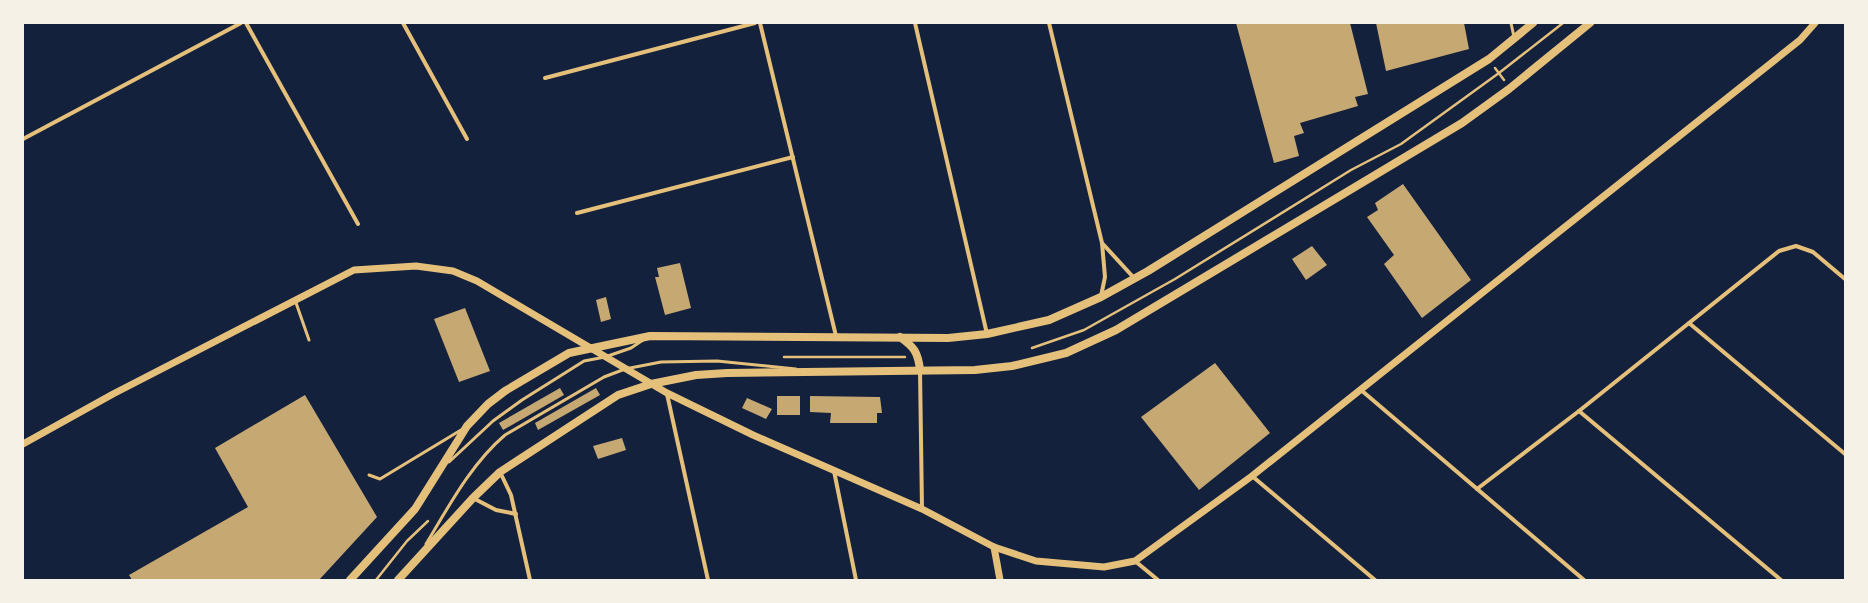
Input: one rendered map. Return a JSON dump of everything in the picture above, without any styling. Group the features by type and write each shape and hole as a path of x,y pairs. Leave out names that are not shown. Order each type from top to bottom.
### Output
{"main road":[{"path":"350,580 415,509 443,467 467,426 488,404 505,391 569,353 650,336 836,336 948,338 987,334 1049,320 1101,297 1135,279 1490,59 1533,23"},
{"path":"398,580 473,498 500,472 618,395 651,384 696,375 820,371 975,370 1012,366 1066,353 1116,330 1462,123 1509,89 1590,23"},
{"path":"900,337 914,348 919,358 920,370"}],"street":[{"path":"23,139 242,23"},
{"path":"246,23 358,224"},
{"path":"403,23 467,139"},
{"path":"545,78 755,23"},
{"path":"760,23 836,336"},
{"path":"915,23 987,334"},
{"path":"1050,23 1102,243 1105,277 1101,297"},
{"path":"23,444 113,394 354,270 416,266 453,270 477,281 667,393 753,435 922,509 994,547 1036,561 1104,567 1135,561 1252,476 1362,390 1800,40 1815,23"},
{"path":"577,213 793,157"},
{"path":"1102,243 1135,279"},
{"path":"1477,489 1579,411 1779,251 1796,246 1813,252 1845,279"},
{"path":"1689,324 1845,454"},
{"path":"920,370 922,509"},
{"path":"1362,390 1584,580"},
{"path":"667,393 708,580"},
{"path":"1579,411 1781,580"},
{"path":"834,470 856,580"},
{"path":"500,472 511,495 530,580"},
{"path":"1252,476 1375,580"},
{"path":"473,498 496,510 516,514"},
{"path":"994,547 1000,580"},
{"path":"1135,561 1158,580"}],"lane":[{"path":"1511,23 1515,38"},
{"path":"295,300 309,340"},
{"path":"443,467 487,426 522,400 584,362 605,357 631,348 650,336"},
{"path":"417,559 453,500 482,458 496,443 505,435 604,376 625,369 660,362 717,361 820,371"},
{"path":"369,475 380,479 467,426"}],"path":[{"path":"1027,350 1084,330 1175,279 1351,170 1401,144 1499,73 1563,23"},
{"path":"1490,59 1509,89"},
{"path":"776,357 897,357"},
{"path":"376,580 407,541 429,520"}],"building":[{"path":"1236,23 1350,23 1368,94 1355,97 1358,106 1300,123 1304,133 1294,136 1299,156 1274,163"},
{"path":"1376,23 1464,23 1469,49 1386,71"},
{"path":"1403,184 1471,280 1422,318 1384,264 1394,255 1367,217 1378,210 1375,203"},
{"path":"1312,246 1327,265 1306,280 1292,259"},
{"path":"680,263 691,308 665,315 655,277 659,277 657,268"},
{"path":"606,297 611,319 601,322 596,300"},
{"path":"465,308 490,371 459,382 434,319"},
{"path":"1215,363 1270,433 1199,490 1141,417"},
{"path":"560,388 564,395 503,430 499,423"},
{"path":"596,388 600,395 538,430 535,423"},
{"path":"305,395 377,517 319,580 132,580 129,575 248,507 215,448"},
{"path":"777,396 800,396 800,415 777,415"},
{"path":"810,396 880,397 882,413 877,413 877,423 830,423 831,413 810,412"},
{"path":"747,398 772,409 766,419 742,408"},
{"path":"622,438 626,450 598,459 593,446"}]}
